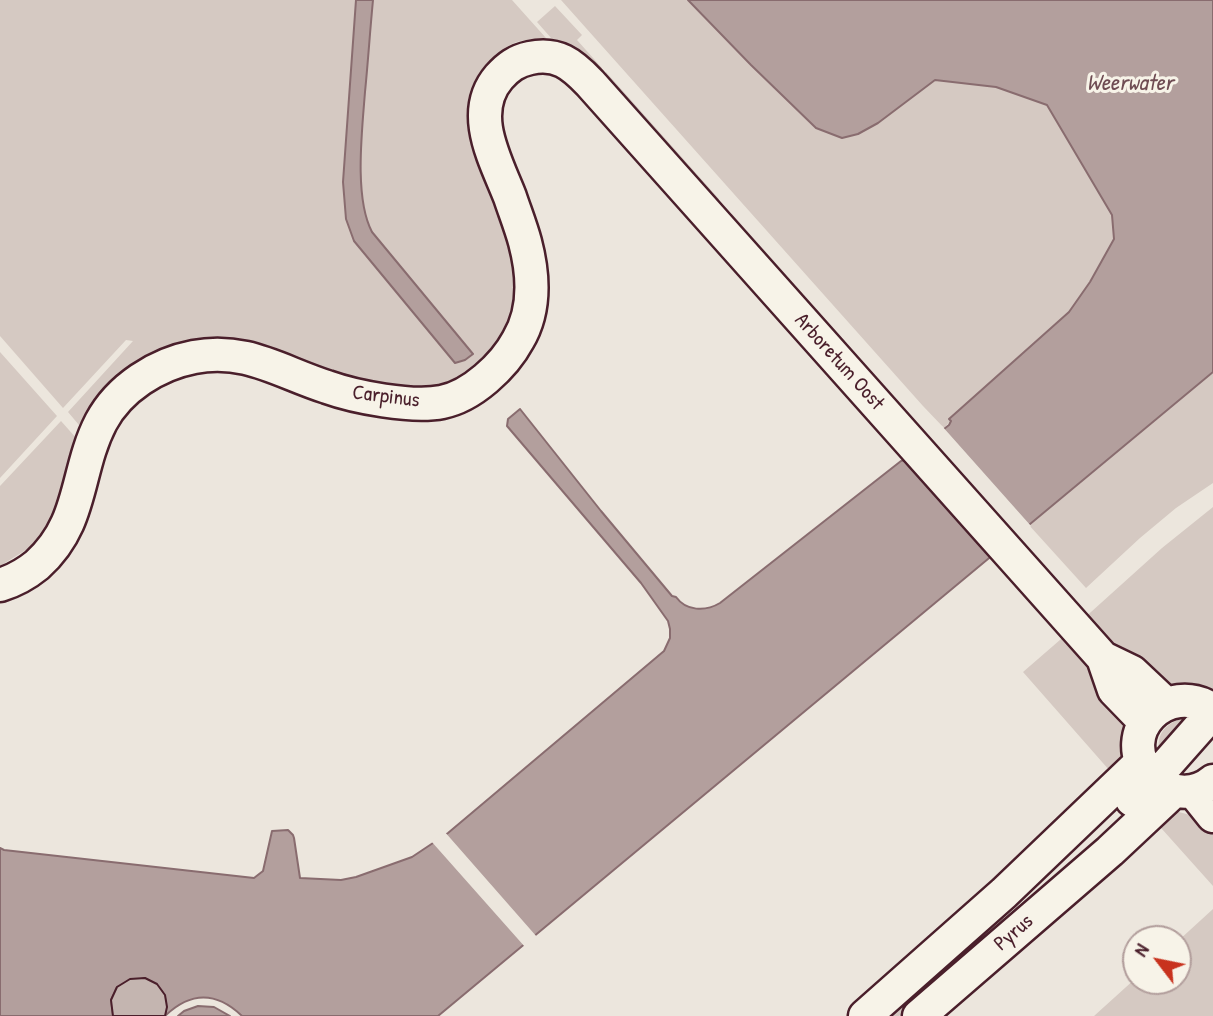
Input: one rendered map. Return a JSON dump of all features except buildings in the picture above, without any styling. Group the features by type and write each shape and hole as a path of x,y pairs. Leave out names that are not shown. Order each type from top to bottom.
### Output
{"street":[{"name":"Carpinus","path":"0,585 11,582 33,568 57,544 73,511 100,423 118,399 154,371 193,357 216,354 244,357 327,387 370,397 417,403 442,402 460,396 492,374 517,343 526,326 531,309 532,287 525,241 488,141 486,101 494,83 514,63 543,56 575,67"},
{"name":"Arboretum Oost","path":"575,67 1103,658 1114,690 1155,713"},
{"path":"1004,893 1175,781 1213,711 1205,705 1186,700 1176,701 1155,713 1139,737 1138,745 1175,781 1213,816"},
{"name":"Pyrus","path":"919,1016 1110,851 1175,781"},
{"name":"Pyrus","path":"865,1016 1004,893 1072,873 1110,851"}],"shaded area":[{"path":"0,0 356,0 343,182 344,201 422,294 372,232 362,201 361,145 373,0 512,0 546,38 514,43 486,64 478,74 469,96 467,120 474,148 494,202 510,225 517,248 516,328 481,362 461,375 438,384 432,394 177,354 166,348 134,364 111,381 79,425 68,412 133,341 126,340 63,408 0,336"},
{"path":"561,0 688,0 751,65 858,134 878,123 935,80 996,87 1047,105 1112,215 1114,239 1069,312 950,419 944,428"},
{"path":"555,6 582,35 577,40 602,68 594,74 559,47 537,22"},
{"path":"606,72 719,199 712,206 599,79"},
{"path":"732,214 845,341 837,348 725,220"},
{"path":"0,352 57,416 0,478"},
{"path":"1213,372 1213,483 1176,508 1086,588 1028,524"},
{"path":"61,421 77,439 51,519 29,548 0,566 0,486"},
{"path":"1213,507 1213,688 1202,691 1166,689 1081,621 1162,548"},
{"path":"1068,633 1127,715 1128,758 1117,779 1023,672"},
{"path":"1181,719 1187,719 1160,754 1162,732"},
{"path":"1175,811 1194,816 1213,830 1213,886 1153,819"},
{"path":"1213,909 1213,1016 1094,1016 1122,991 1122,995 1192,995 1192,928"},
{"path":"999,913 1006,921 899,1016 884,1016"}],"water":[{"path":"356,0 373,0 361,144 361,183 366,218 372,232 473,354 455,363 354,241 346,219 343,182"},
{"name":"Weerwater","path":"688,0 1213,0 1213,372 438,1016 242,1016 223,1002 204,998 184,1002 165,1016 166,1002 163,992 144,978 117,987 111,1000 113,1016 0,1016 0,848 254,878 263,871 272,831 288,830 294,838 300,878 341,880 356,877 412,857 448,833 664,651 670,638 668,621 641,583 507,426 508,419 520,409 672,596 696,609 708,608 720,603 949,425 949,419 1069,312 1090,282 1114,239 1112,215 1047,105 996,87 935,80 878,123 858,134 842,138 816,128"},
{"path":"198,1006 214,1007 230,1016 178,1016"}],"pier":[{"path":"942,426 1031,526 997,555 922,442"},
{"path":"444,831 537,937 525,947 431,841"}]}
